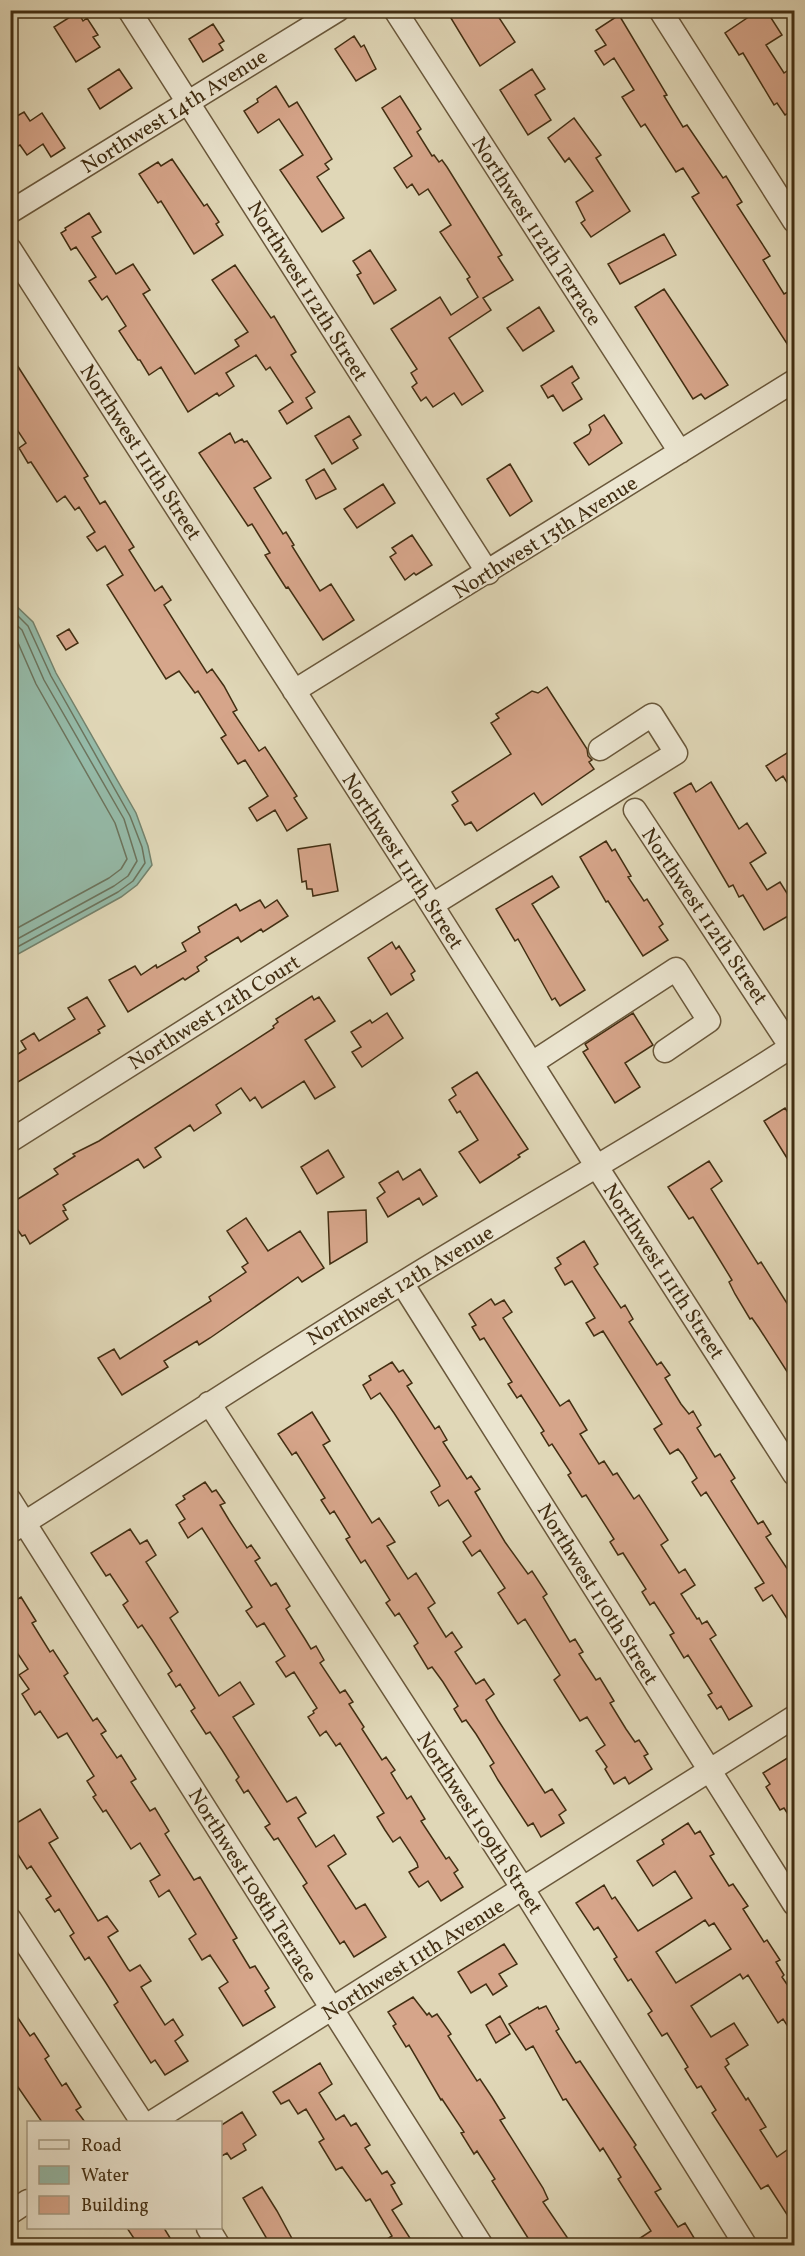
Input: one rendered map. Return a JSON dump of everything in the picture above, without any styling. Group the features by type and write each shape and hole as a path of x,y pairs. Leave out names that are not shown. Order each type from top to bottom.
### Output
{"street":[{"name":"Northwest 112th Street","path":"129,10 488,573"},
{"name":"Northwest 14th Avenue","path":"10,212 338,10"},
{"name":"Northwest 112th Terrace","path":"395,10 680,452"},
{"path":"660,10 795,221"},
{"name":"Northwest 111th Street","path":"10,249 795,1474"},
{"name":"Northwest 13th Avenue","path":"294,691 795,381"},
{"path":"432,906 676,753 652,715 600,749"},
{"name":"Northwest 112th Street","path":"635,810 794,1048"},
{"name":"Northwest 12th Court","path":"10,1141 418,883"},
{"path":"532,1064 676,969 709,1021 665,1051"},
{"name":"Northwest 12th Avenue","path":"17,1527 209,1403 402,1283 794,1048"},
{"name":"Northwest 110th Street","path":"402,1283 795,1904"},
{"name":"Northwest 109th Street","path":"209,1403 523,1889 746,2246"},
{"name":"Northwest 108th Terrace","path":"10,1500 17,1527 332,2010 482,2246"},
{"name":"Northwest 11th Avenue","path":"154,2121 795,1717"},
{"path":"10,1919 141,2121"},
{"path":"10,2213 27,2202"},
{"path":"209,2229 219,2246"}],"water":[{"path":"10,600 33,622 56,673 136,813 152,865 137,885 121,897 11,958"}],"building":[{"path":"446,10 494,10 515,42 480,66"},
{"path":"759,10 766,10 782,35 766,45 784,73 787,71 795,82 795,109 785,115 777,103 774,105 743,53 739,55 725,33"},
{"path":"78,12 83,21 87,18 98,35 93,37 100,47 76,62 54,27"},
{"path":"619,15 667,95 664,96 683,127 687,125 723,178 726,176 742,202 737,205 770,256 763,260 784,294 795,288 795,356 692,197 699,193 683,168 676,172 645,124 641,127 622,97 634,90 614,58 604,65 595,51 606,45 596,30"},
{"path":"213,24 224,41 219,44 223,50 203,62 189,39"},
{"path":"354,36 361,47 364,45 376,69 356,81 335,49"},
{"path":"119,69 132,88 100,109 88,89"},
{"path":"532,69 545,89 535,95 551,120 528,135 500,90"},
{"path":"276,86 289,107 297,102 332,159 325,164 329,169 317,177 344,218 322,232 280,170 303,155 279,119 258,133 244,111"},
{"path":"400,96 421,129 417,132 432,156 434,155 439,162 442,160 447,167 502,255 498,257 513,280 483,298 491,310 449,338 483,391 462,405 454,393 433,407 426,397 421,401 412,387 417,383 411,373 417,369 391,329 440,297 451,315 478,297 467,279 470,277 440,232 451,225 428,189 419,195 412,184 407,188 394,168 412,156 382,108"},
{"path":"24,112 30,121 42,113 65,148 51,157 43,144 27,155 20,145 16,147 10,138 10,120"},
{"path":"574,118 601,155 596,158 630,211 591,237 581,223 585,220 576,202 593,191 569,158 565,162 548,138"},
{"path":"172,159 204,206 207,204 219,222 216,224 223,235 194,254 161,201 158,203 139,174 158,162 161,166"},
{"path":"89,213 101,232 92,237 116,274 133,264 150,290 143,294 195,374 239,346 235,340 248,332 212,280 235,265 271,318 274,316 296,352 291,355 315,392 306,398 312,408 287,424 279,411 293,402 270,367 266,370 256,355 226,373 234,386 219,396 217,393 188,412 161,367 149,375 138,360 119,331 126,326 107,296 102,300 89,281 96,277 76,247 71,250 61,233"},
{"path":"664,234 676,255 620,284 608,264"},
{"path":"370,250 396,290 374,304 357,275 361,273 353,261"},
{"path":"664,289 728,385 705,399 701,394 693,399 635,307"},
{"path":"539,307 554,331 523,351 507,328"},
{"path":"10,354 88,476 84,478 100,504 105,501 134,547 129,550 155,591 162,586 171,600 164,605 207,673 212,669 237,710 233,712 259,751 265,747 297,796 294,798 307,818 287,831 275,810 257,821 249,808 268,796 245,760 238,764 221,738 226,735 198,691 195,693 179,671 166,679 107,585 123,575 105,546 97,551 87,537 95,532 79,507 75,510 65,496 57,502 19,448 26,443 10,419"},
{"path":"572,366 579,378 572,383 582,399 563,411 553,395 548,398 541,386"},
{"path":"604,415 622,443 589,465 574,443 589,434 591,430 589,425"},
{"path":"349,416 361,435 353,440 358,448 332,464 315,436"},
{"path":"230,433 235,443 242,439 244,442 247,441 271,478 254,488 283,534 286,532 320,591 331,584 354,620 323,640 265,555 270,553 252,524 248,526 199,453"},
{"path":"510,464 532,501 510,516 487,479"},
{"path":"324,469 336,489 316,499 306,480"},
{"path":"383,484 395,503 357,528 344,509"},
{"path":"412,535 432,565 405,580 390,557 396,553 392,548"},
{"path":"69,629 78,643 66,650 57,636"},
{"path":"547,687 587,749 588,756 592,760 589,762 594,769 542,805 534,793 477,831 471,822 465,825 452,805 458,801 452,792 511,754 491,723 499,718 496,714 532,691 538,693"},
{"path":"795,748 795,795 783,776 776,781 766,766"},
{"path":"711,782 739,829 747,823 766,853 750,863 767,890 780,882 795,906 795,912 764,930 743,895 739,897 733,885 729,887 674,793 691,783 696,792"},
{"path":"606,841 612,851 615,849 631,876 628,877 644,901 647,899 663,924 659,927 668,940 643,956 608,901 606,902 580,857"},
{"path":"330,844 338,891 313,896 312,889 307,889 306,881 302,882 298,849"},
{"path":"552,876 559,887 532,904 585,990 560,1006 555,998 552,1000 518,939 515,941 496,909"},
{"path":"260,900 265,908 277,900 288,916 263,932 261,929 241,942 238,937 205,957 207,960 197,967 199,971 185,980 183,978 128,1012 109,980 135,966 141,975 156,965 157,968 186,951 182,943 200,932 198,927 236,904 240,911"},
{"path":"392,942 396,949 399,946 415,971 411,974 414,980 391,995 368,958"},
{"path":"312,996 314,1000 319,997 335,1021 305,1040 335,1087 315,1099 304,1081 262,1108 255,1097 250,1101 241,1088 216,1105 221,1113 194,1131 190,1125 155,1148 161,1157 144,1168 138,1159 63,1205 66,1210 63,1211 68,1219 30,1244 25,1235 22,1236 10,1219 10,1204 58,1174 54,1169 75,1156 73,1154 99,1141 274,1028 273,1026 278,1022 276,1019"},
{"path":"87,997 105,1026 98,1030 100,1033 18,1082 10,1069 10,1059 26,1049 21,1041 34,1033 39,1041 75,1019 68,1008"},
{"path":"387,1013 403,1038 362,1067 352,1052 361,1047 351,1032 370,1020 372,1023"},
{"path":"633,1013 653,1045 625,1063 640,1087 615,1103 583,1052 588,1049 585,1044"},
{"path":"477,1072 528,1149 518,1155 520,1157 480,1183 459,1152 478,1140 460,1111 457,1113 449,1100 456,1095 452,1088"},
{"path":"785,1108 795,1123 795,1171 764,1121"},
{"path":"328,1150 344,1177 317,1194 301,1167"},
{"path":"709,1161 722,1181 711,1189 758,1264 761,1262 795,1316 795,1384 759,1328 752,1318 750,1319 729,1282 732,1280 693,1217 689,1219 668,1187"},
{"path":"420,1169 437,1196 423,1205 419,1198 388,1217 377,1198 385,1192 379,1183 398,1171 403,1180"},
{"path":"366,1210 367,1242 330,1264 328,1212"},
{"path":"246,1218 268,1251 300,1231 324,1268 302,1282 298,1277 199,1345 197,1341 164,1361 168,1367 122,1395 98,1358 114,1349 120,1359 211,1301 209,1297 246,1272 242,1267 248,1263 227,1231"},
{"path":"584,1241 598,1264 594,1267 621,1308 625,1305 633,1319 629,1322 657,1365 661,1362 670,1375 665,1378 681,1404 689,1414 693,1411 701,1425 697,1428 715,1457 720,1454 735,1478 731,1481 758,1524 763,1521 771,1534 766,1537 790,1573 795,1570 795,1631 772,1595 763,1601 755,1588 764,1583 706,1492 701,1496 692,1482 697,1478 683,1455 678,1449 670,1454 654,1429 662,1424 603,1331 594,1336 586,1323 595,1318 572,1281 565,1285 555,1268 561,1264 557,1258"},
{"path":"491,1299 495,1305 504,1300 512,1312 503,1318 560,1406 569,1400 587,1430 580,1434 599,1464 604,1461 613,1475 617,1473 634,1499 639,1495 668,1540 661,1545 679,1573 685,1569 695,1585 681,1594 697,1619 699,1618 702,1624 707,1621 716,1635 710,1639 752,1706 729,1720 721,1706 717,1709 708,1695 712,1693 688,1655 684,1658 670,1635 674,1633 654,1602 650,1605 642,1592 646,1589 623,1553 618,1555 610,1542 614,1539 586,1495 582,1497 568,1475 571,1473 552,1444 549,1446 541,1433 544,1431 521,1395 517,1398 508,1384 512,1382 484,1338 480,1340 472,1327 476,1325 469,1314"},
{"path":"392,1362 399,1372 403,1370 412,1383 407,1386 435,1429 439,1426 447,1440 443,1442 467,1479 471,1476 480,1489 475,1492 505,1542 528,1574 532,1571 547,1594 543,1597 570,1642 575,1639 583,1652 579,1654 596,1680 600,1678 614,1701 610,1703 626,1729 635,1742 639,1740 648,1754 644,1756 652,1769 629,1784 625,1777 614,1784 605,1769 607,1767 596,1751 605,1745 587,1717 580,1721 554,1680 560,1675 525,1619 518,1624 498,1593 505,1588 480,1550 472,1556 463,1542 471,1536 448,1500 439,1506 431,1492 440,1486 438,1481 394,1413 380,1393 371,1399 363,1385 371,1380 369,1376"},
{"path":"312,1412 330,1441 323,1445 372,1523 379,1518 395,1542 387,1546 408,1579 416,1573 435,1603 428,1608 446,1637 452,1632 462,1647 455,1652 476,1684 484,1679 494,1694 486,1700 498,1720 545,1793 552,1789 566,1810 559,1815 564,1823 541,1837 533,1823 528,1826 498,1780 490,1766 494,1763 466,1720 462,1722 454,1709 458,1706 443,1682 432,1667 428,1669 414,1646 418,1643 399,1613 395,1616 386,1603 390,1600 365,1560 361,1563 346,1539 350,1537 334,1511 330,1514 321,1500 325,1498 296,1452 292,1455 278,1434"},
{"path":"205,1482 212,1492 216,1490 225,1503 220,1505 229,1520 247,1548 251,1545 260,1558 255,1561 271,1586 276,1583 290,1606 286,1609 311,1649 316,1646 324,1660 320,1663 340,1693 345,1690 353,1702 349,1704 364,1727 362,1729 382,1760 386,1757 395,1770 391,1773 407,1799 411,1796 425,1819 421,1821 446,1859 449,1857 458,1870 454,1873 463,1887 441,1901 428,1881 419,1887 414,1880 409,1872 418,1867 417,1863 400,1837 393,1842 385,1830 377,1817 384,1813 340,1743 336,1746 326,1731 320,1736 308,1717 317,1708 294,1672 286,1677 276,1662 285,1656 264,1623 257,1627 246,1611 252,1607 202,1528 188,1538 179,1523 185,1519 176,1505 185,1499 183,1496"},
{"path":"130,1529 140,1544 147,1540 156,1555 146,1562 178,1612 170,1618 219,1696 240,1682 254,1704 233,1717 287,1802 296,1797 306,1813 298,1818 316,1847 334,1835 346,1854 328,1866 356,1909 365,1904 386,1937 354,1957 344,1941 340,1944 303,1886 307,1883 278,1838 274,1840 265,1827 270,1824 248,1790 244,1793 236,1780 239,1777 222,1750 210,1732 206,1734 191,1711 195,1708 180,1684 176,1687 168,1674 172,1671 152,1640 142,1625 138,1628 123,1605 128,1601 110,1574 106,1576 91,1553"},
{"path":"21,1597 36,1621 32,1623 50,1652 53,1650 68,1673 64,1676 93,1721 97,1718 106,1731 101,1734 117,1758 121,1755 136,1779 131,1782 150,1811 155,1808 169,1831 165,1834 194,1880 200,1877 237,1938 233,1940 250,1968 255,1966 269,1988 265,1991 275,2007 243,2026 219,1988 228,1982 210,1955 202,1960 189,1939 196,1934 169,1890 159,1897 150,1881 160,1875 140,1843 131,1849 106,1810 103,1812 93,1797 96,1795 87,1781 94,1776 67,1733 58,1738 40,1711 35,1715 22,1694 29,1689 19,1675 28,1669 10,1642 10,1604"},
{"path":"789,1757 795,1766 795,1825 784,1808 780,1810 766,1787 770,1784 763,1773"},
{"path":"40,1809 58,1838 49,1843 98,1921 107,1916 118,1931 108,1937 128,1969 130,1971 140,1965 151,1981 141,1987 165,2025 173,2019 183,2035 175,2041 188,2061 165,2075 155,2060 151,2063 114,2005 118,2002 106,1983 89,1957 85,1960 70,1936 74,1933 59,1909 55,1912 46,1899 51,1896 31,1866 27,1869 10,1842 10,1827"},
{"path":"688,1823 695,1834 700,1831 714,1854 710,1856 729,1886 733,1884 748,1906 743,1909 764,1942 767,1940 780,1960 776,1962 784,1975 782,1977 795,1996 795,2037 783,2019 778,2023 748,1975 743,1979 740,1974 691,2006 711,2037 734,2023 748,2045 726,2059 729,2064 725,2067 766,2127 760,2130 777,2157 787,2150 794,2163 795,2227 768,2185 761,2189 712,2113 716,2110 701,2086 697,2088 685,2069 688,2067 667,2033 662,2036 648,2014 652,2011 631,1979 628,1981 614,1959 617,1957 598,1927 594,1930 576,1903 604,1885 612,1899 615,1897 638,1931 692,1898 675,1871 653,1886 637,1861 664,1844 662,1840","holes":["705,1920 709,1926 714,1923 731,1949 676,1983 656,1952"]},
{"path":"504,1944 517,1964 499,1974 507,1986 493,1995 486,1984 471,1993 458,1972"},
{"path":"413,1997 427,2015 429,2013 432,2017 437,2014 451,2034 448,2036 477,2081 480,2079 492,2097 505,2118 500,2120 543,2188 548,2199 543,2202 573,2246 533,2246 492,2181 495,2179 477,2151 474,2154 461,2133 464,2132 441,2100 409,2045 406,2047 393,2026 396,2024 388,2012"},
{"path":"10,2006 30,2036 34,2033 49,2056 45,2059 62,2086 66,2083 81,2107 76,2110 84,2121 41,2121 18,2087 10,2092"},
{"path":"546,2006 559,2029 556,2031 576,2063 580,2061 636,2145 634,2147 661,2189 655,2192 678,2227 685,2223 699,2246 628,2246 651,2231 618,2179 621,2177 603,2148 600,2151 566,2099 563,2100 533,2046 526,2050 509,2024 538,2007 539,2009"},
{"path":"500,2016 510,2034 496,2043 486,2025"},
{"path":"320,2063 332,2084 319,2093 336,2120 344,2115 351,2126 356,2123 370,2145 365,2148 382,2174 387,2171 395,2183 391,2185 402,2204 392,2210 415,2246 376,2246 392,2236 370,2199 366,2201 342,2167 336,2170 319,2142 324,2139 306,2109 298,2114 289,2100 281,2104 273,2092"},
{"path":"242,2112 256,2135 243,2144 246,2150 231,2159 227,2153 222,2156 222,2125"},
{"path":"262,2187 296,2246 271,2246 243,2198"},
{"path":"128,2229 165,2229 175,2246 139,2246"}]}
